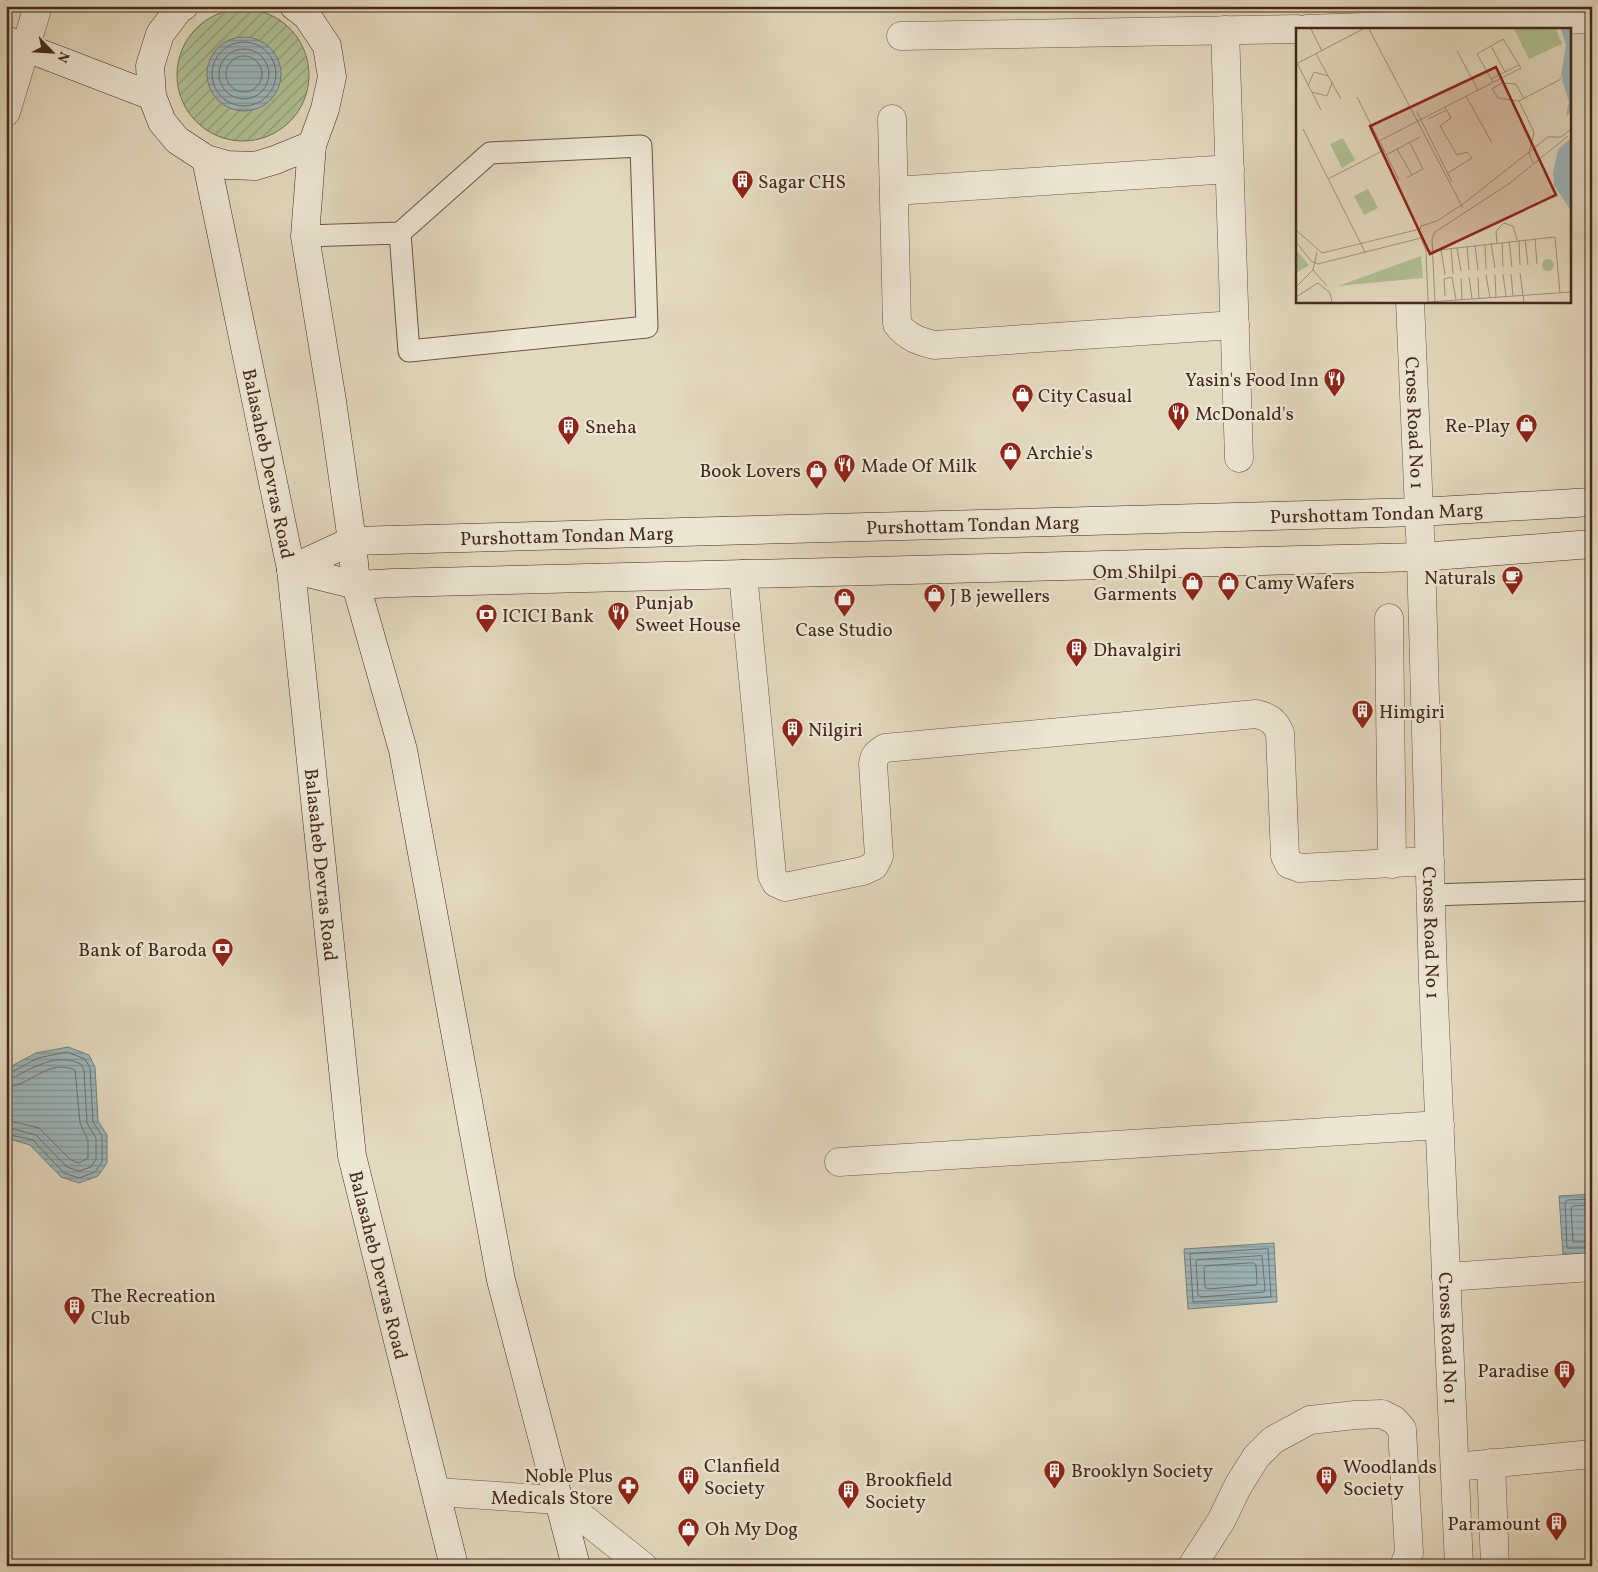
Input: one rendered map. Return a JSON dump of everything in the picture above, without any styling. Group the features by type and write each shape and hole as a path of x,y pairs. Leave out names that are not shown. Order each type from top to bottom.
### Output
{"street":[{"path":"6,112 16,44 38,6"},
{"path":"177,7 160,34 150,66 152,96 162,122 177,140 206,159 227,165 254,166 275,160 312,145"},
{"path":"303,10 327,46 332,77 325,110 312,145 305,236 352,541 356,585 403,750 501,1280 576,1566"},
{"path":"901,36 1225,30 1293,23 1398,27 1592,19"},
{"path":"1225,30 1239,458"},
{"path":"16,44 152,96"},
{"path":"892,119 897,324 904,333 917,340 934,345 1235,325"},
{"name":"Balasaheb Devras Road","path":"206,159 291,569 352,1156 454,1566"},
{"path":"894,191 1230,169"},
{"name":"Cross Road No 1","path":"1410,302 1421,557 1431,895 1459,1566"},
{"name":"Purshottam Tondan Marg","path":"352,541 1419,512 1592,502"},
{"path":"552,535 552,579"},
{"path":"291,569 352,541"},
{"path":"291,569 356,585 1421,557 1592,544"},
{"path":"743,574 772,875 776,883 785,887 863,871 874,866 879,856 872,764 873,757 885,748 1256,714 1268,717 1276,724 1280,733 1285,856 1289,864 1300,868 1430,861"},
{"path":"1389,618 1392,864"},
{"path":"839,1162 1440,1125"},
{"path":"1446,1277 1592,1267"},
{"path":"1192,1566 1221,1521 1238,1486 1256,1457 1273,1440 1310,1420 1382,1414 1394,1420 1402,1429 1409,1553 1404,1566"},
{"path":"1455,1466 1592,1454"},
{"path":"1491,1463 1495,1566"},
{"path":"437,1492 558,1500 643,1566"}],"lane":[{"path":"305,236 400,233 490,153 641,146 647,327 409,351 400,233"},
{"path":"1431,895 1592,890"}],"green space":[{"path":"243,9 268,14 279,20 289,29 298,39 304,50 309,75 304,100 298,111 289,121 279,130 268,136 243,141 218,136 207,130 197,121 188,111 182,100 177,75 182,50 188,39 197,29 207,20 218,14"}],"water":[{"path":"244,37 258,40 270,48 278,60 281,74 278,88 270,100 258,108 244,111 230,108 218,100 210,88 207,74 210,60 218,48 230,40"},
{"path":"68,1047 89,1055 95,1067 98,1121 107,1135 107,1163 98,1176 79,1183 61,1177 30,1145 6,1138 6,1069 36,1053"},
{"path":"1592,1194 1592,1253 1563,1255 1559,1196"},
{"path":"1274,1243 1277,1302 1188,1309 1184,1249"}],"place":[{"name":"Sagar CHS","path":"742,200"},
{"name":"Yasin's Food Inn","path":"1335,398"},
{"name":"City Casual","path":"1022,414"},
{"name":"McDonald's","path":"1179,432"},
{"name":"Re-Play","path":"1526,444"},
{"name":"Sneha","path":"569,445"},
{"name":"Archie's","path":"1010,471"},
{"name":"Made Of Milk","path":"845,484"},
{"name":"Book Lovers","path":"817,489"},
{"name":"Naturals","path":"1512,596"},
{"name":"Om Shilpi Garments","path":"1193,601"},
{"name":"Camy Wafers","path":"1229,601"},
{"name":"J B jewellers","path":"934,614"},
{"name":"Case Studio","path":"844,617"},
{"name":"Punjab Sweet House","path":"619,632"},
{"name":"ICICI Bank","path":"486,634"},
{"name":"Dhavalgiri","path":"1077,668"},
{"name":"Himgiri","path":"1363,730"},
{"name":"Nilgiri","path":"792,748"},
{"name":"Bank of Baroda","path":"223,968"},
{"name":"The Recreation Club","path":"75,1325"},
{"name":"Paradise","path":"1565,1389"},
{"name":"Brooklyn Society","path":"1055,1489"},
{"name":"Clanfield Society","path":"688,1495"},
{"name":"Woodlands Society","path":"1327,1496"},
{"name":"Noble Plus Medicals Store","path":"629,1505"},
{"name":"Brookfield Society","path":"849,1509"},
{"name":"Paramount","path":"1557,1542"},
{"name":"Oh My Dog","path":"689,1547"}]}
